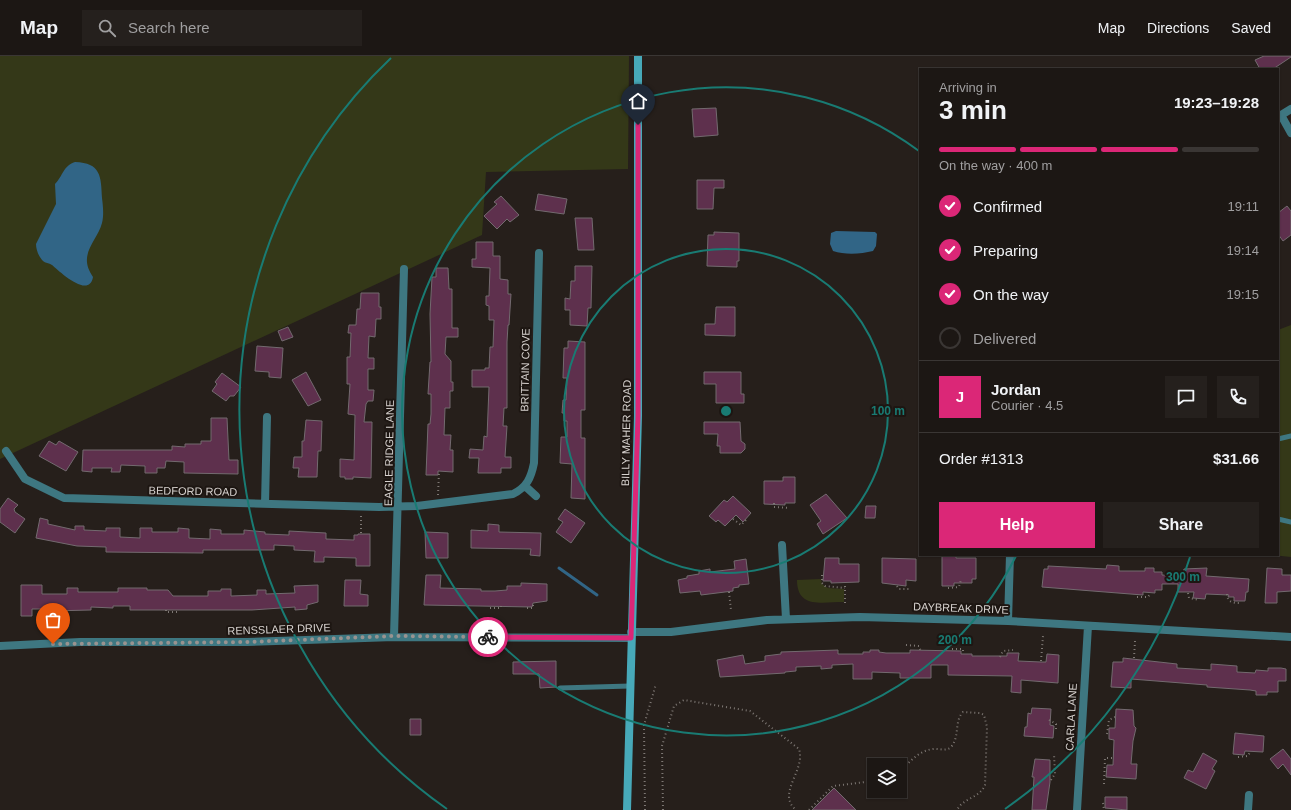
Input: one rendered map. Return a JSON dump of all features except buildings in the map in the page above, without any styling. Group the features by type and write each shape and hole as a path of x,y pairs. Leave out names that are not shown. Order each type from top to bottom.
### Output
{"main road":[{"name":"BILLY MAHER ROAD","path":"627,810 638,416 638,56"}],"street":[{"path":"1291,109 1280,116 1291,133"},
{"name":"BRITTAIN COVE","path":"525,486 530,480 534,463 539,253"},
{"name":"EAGLE RIDGE LANE","path":"394,636 404,270"},
{"path":"265,504 267,417"},
{"name":"BEDFORD ROAD","path":"6,452 25,479 64,498 398,507"},
{"path":"398,507 506,496 525,486 536,496"},
{"path":"782,545 786,619"},
{"path":"1008,620 1010,556"},
{"name":"DAYBREAK DRIVE","path":"631,635 786,619 860,617 1008,620 1291,637"},
{"name":"CARLA LANE","path":"1077,810 1088,626"},
{"name":"RENSSLAER DRIVE","path":"0,646 80,642 247,642 394,636 631,635"},
{"path":"1248,810 1249,795"}],"lane":[{"path":"1279,439 1291,436"},
{"path":"1279,519 1291,522"},
{"path":"560,688 630,686"}],"path":[{"path":"438,495 439,472"},
{"path":"774,504 774,507 789,508"},
{"path":"360,533 361,516"},
{"path":"733,519 741,525 748,518"},
{"path":"822,575 822,583 825,586 845,588"},
{"path":"948,588 957,588 961,585 961,580"},
{"path":"845,584 845,603"},
{"path":"898,586 899,589 910,589"},
{"path":"729,592 732,610"},
{"path":"1137,597 1148,597 1151,593"},
{"path":"1188,593 1189,598 1199,600"},
{"path":"1227,594 1227,599 1231,602 1240,603"},
{"path":"526,608 533,608 533,603"},
{"path":"490,608 501,608 501,605"},
{"path":"166,610 166,612 177,612"},
{"path":"1041,661 1043,636"},
{"path":"1134,658 1135,641"},
{"path":"906,645 919,646 921,652"},
{"path":"952,649 963,649 963,654"},
{"path":"1000,656 1003,651 1013,650"},
{"path":"645,810 644,725 656,684"},
{"path":"663,810 664,739 674,706 684,700 750,711 799,749 801,756 800,764 788,795 789,802 796,810"},
{"path":"907,763 921,753 931,749 945,750 951,747 957,734 960,715 963,712 980,713 984,715 987,727 985,786 981,792 967,799 957,810"},
{"path":"1107,734 1109,720 1115,718"},
{"path":"1049,720 1056,724 1056,732"},
{"path":"1238,757 1248,756 1250,752"},
{"path":"1051,780 1055,774 1054,754"},
{"path":"1104,784 1105,758 1113,758"},
{"path":"809,810 833,786 867,782"},
{"path":"1104,802 1104,810"}],"green space":[{"path":"0,56 629,56 628,169 486,172 482,235 0,459"},
{"path":"1291,325 1291,557 1279,556 1279,330"},
{"path":"821,579 822,584 828,588 844,589 844,602 819,603 806,600 801,596 798,589 797,580"}],"water":[{"path":"75,162 84,163 95,168 100,177 101,183 103,220 100,230 87,255 87,262 93,277 90,283 86,286 73,282 52,265 44,262 37,251 36,246 56,204 55,184 68,166"},
{"path":"836,231 875,232 877,234 876,246 873,251 863,253 848,254 833,251 830,244 831,233"}],"waterway":[{"path":"559,568 597,595"}],"way so far":[{"path":"53,644 126,641 247,642 394,636 488,637"}],"route":[{"path":"488,637 631,638 638,416 638,125"}]}
